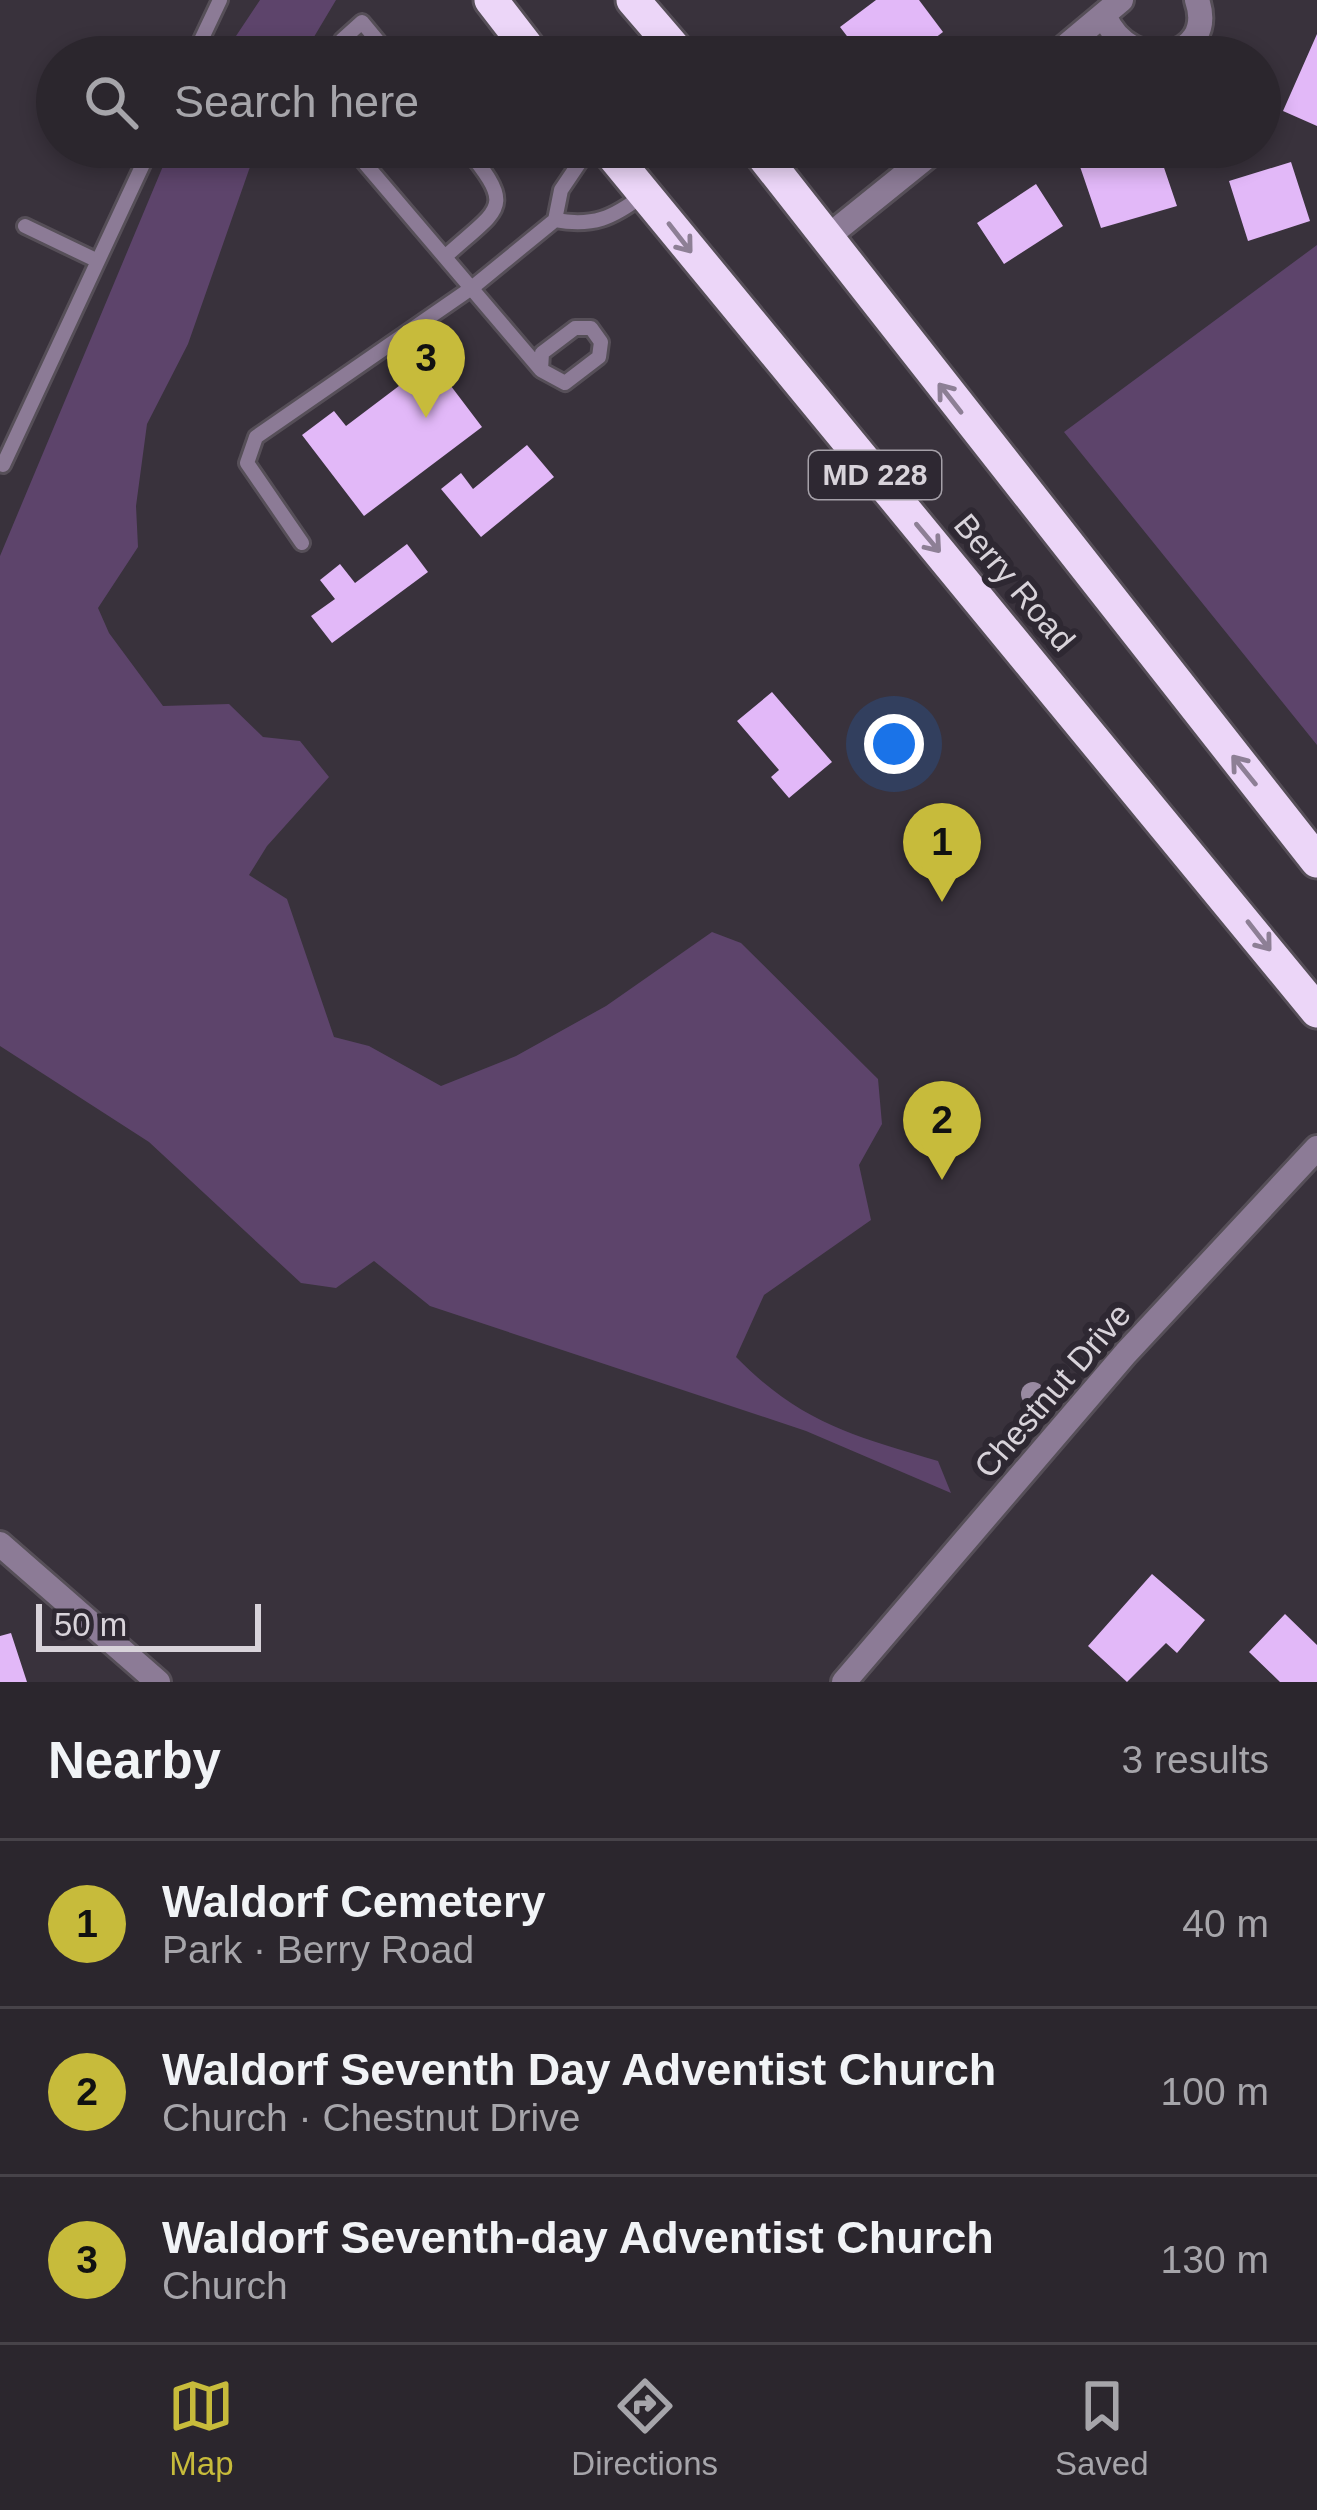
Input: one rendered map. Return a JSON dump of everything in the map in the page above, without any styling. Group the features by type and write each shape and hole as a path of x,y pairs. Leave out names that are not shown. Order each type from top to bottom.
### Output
{"highway":[{"path":"490,0 518,36"},
{"path":"633,0 664,36"},
{"name":"Berry Road","path":"623,168 1317,1011"},
{"name":"Berry Road","path":"772,168 1317,861"}],"street":[{"path":"1193,36 1202,20 1197,0"},
{"path":"1079,36 1113,8"},
{"path":"826,238 913,168"},
{"name":"Chestnut Drive","path":"844,1682 1126,1353 1317,1148"},
{"path":"0,1544 158,1682"}],"lane":[{"path":"203,36 220,0"},
{"path":"346,36 362,22 374,36"},
{"path":"3,465 141,168"},
{"path":"370,168 541,370 565,383 599,357 602,342 591,328 575,328 542,353 541,370"},
{"path":"447,255 494,213 498,187 483,168"},
{"path":"302,543 247,463 256,437 473,286 555,220 561,190 576,168"},
{"path":"555,220 584,225 613,218 645,194"},
{"path":"25,226 98,260"}],"shaded area":[{"path":"260,0 336,0 315,36 236,36"},
{"path":"162,168 250,168 188,344 147,424 136,506 138,547 98,608 109,633 163,706 229,704 263,737 300,741 329,777 267,846 249,875 287,899 334,1037 369,1046 441,1086 516,1056 606,1006 712,932 741,943 878,1079 882,1124 859,1165 871,1220 764,1295 736,1357 783,1397 829,1424 938,1461 951,1493 806,1431 430,1306 374,1261 336,1288 301,1283 149,1142 0,1046 0,556"},
{"path":"1317,245 1317,745 1064,432"}],"building":[{"path":"876,0 919,0 943,32 938,36 847,36 840,27"},
{"path":"1317,34 1317,126 1283,111"},
{"path":"1291,162 1310,221 1248,241 1229,181"},
{"path":"1080,168 1164,168 1177,206 1101,228"},
{"path":"1036,184 1063,226 1004,264 977,223"},
{"path":"432,361 482,427 364,516 302,435 334,411 346,426"},
{"path":"527,445 554,477 481,537 441,489 461,473 473,489"},
{"path":"407,544 428,572 332,643 311,616 335,599 320,580 340,564 355,583"},
{"path":"772,692 832,762 789,798 771,777 779,770 737,721"},
{"path":"1152,1574 1205,1620 1177,1653 1166,1643 1127,1682 1088,1646"},
{"path":"1285,1614 1317,1645 1317,1682 1280,1682 1249,1652"},
{"path":"11,1633 27,1682 0,1682 0,1636"}],"place":[{"name":"Waldorf Seventh-day Adventist Church","path":"426,418"},
{"name":"Waldorf Cemetery","path":"942,902"},
{"name":"Waldorf Seventh Day Adventist Church","path":"942,1180"}]}
